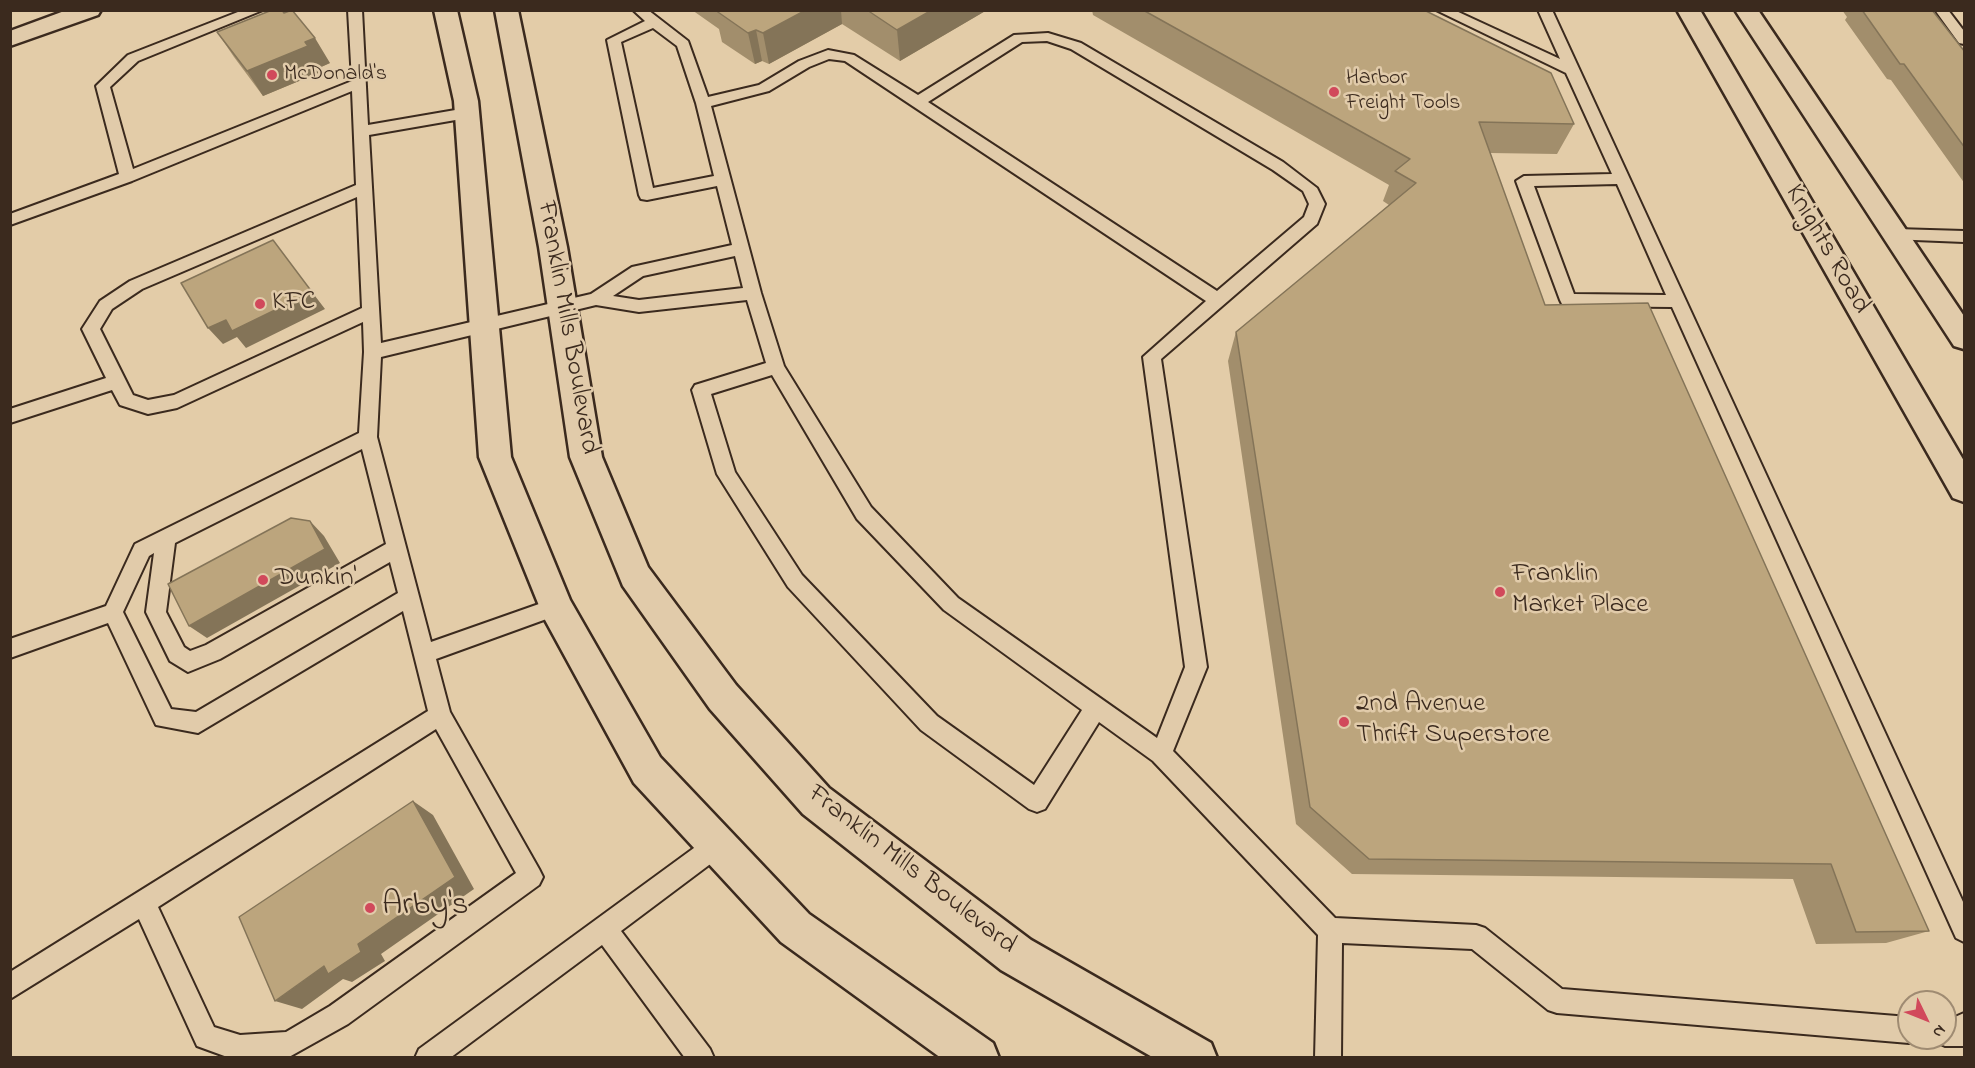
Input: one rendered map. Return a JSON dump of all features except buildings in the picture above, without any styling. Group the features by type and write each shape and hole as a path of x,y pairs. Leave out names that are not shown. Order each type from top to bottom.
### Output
{"street":[{"path":"10,39 90,10"},
{"path":"445,10 467,113 495,457 555,607 647,770 717,845 795,928 978,1058"},
{"name":"Franklin Mills Boulevard","path":"506,10 553,247 586,457 635,576 723,697 816,801 1016,955 1196,1058"},
{"name":"Knights Road","path":"1688,10 1965,489"},
{"path":"1746,10 1965,338"}],"lane":[{"path":"127,177 103,86 133,58 257,10"},
{"path":"144,903 206,1037 240,1048 289,1044 339,1015 531,877 440,715 368,437 373,352 355,10"},
{"path":"1442,10 1572,70"},
{"path":"1545,10 1965,930"},
{"path":"1941,10 1965,40"},
{"path":"723,179 647,195 614,40 646,16 683,44 703,103 743,248 753,293 776,367 864,513 951,604 1161,754 1330,930 1476,938 1557,1001 1897,1029"},
{"path":"918,102 1019,38 1048,37 1076,46 1278,166 1309,188 1317,204 1311,220 1152,357 1196,668 1161,754"},
{"path":"703,103 764,88 804,64 828,54 849,58 1218,300"},
{"path":"10,220 127,177 360,83"},
{"path":"362,131 467,113"},
{"path":"1621,179 1524,182 1568,300 1678,301"},
{"path":"366,187 136,285 106,305 92,329 126,400 148,407 177,402 371,311"},
{"path":"1896,235 1965,237"},
{"path":"596,299 638,271 743,248"},
{"path":"373,352 596,299 639,306 753,293"},
{"path":"776,367 701,390 726,474 795,581 929,723 1037,801 1095,709"},
{"path":"10,416 117,381"},
{"path":"10,648 113,612 142,550 368,437"},
{"path":"166,537 156,612 177,654 188,662 213,652 397,548"},
{"path":"113,612 164,718 198,723 409,597"},
{"path":"424,654 555,607"},
{"path":"10,987 440,715"},
{"path":"428,1058 717,845"},
{"path":"604,928 696,1056"},
{"path":"1328,1058 1330,930"}],"place":[{"name":"McDonald's","path":"272,75"},
{"name":"Harbor Freight Tools","path":"1334,92"},
{"name":"KFC","path":"260,304"},
{"name":"Dunkin'","path":"263,580"},
{"name":"Franklin Market Place","path":"1500,592"},
{"name":"2nd Avenue Thrift Superstore","path":"1344,722"},
{"name":"Arby's","path":"370,908"}]}
